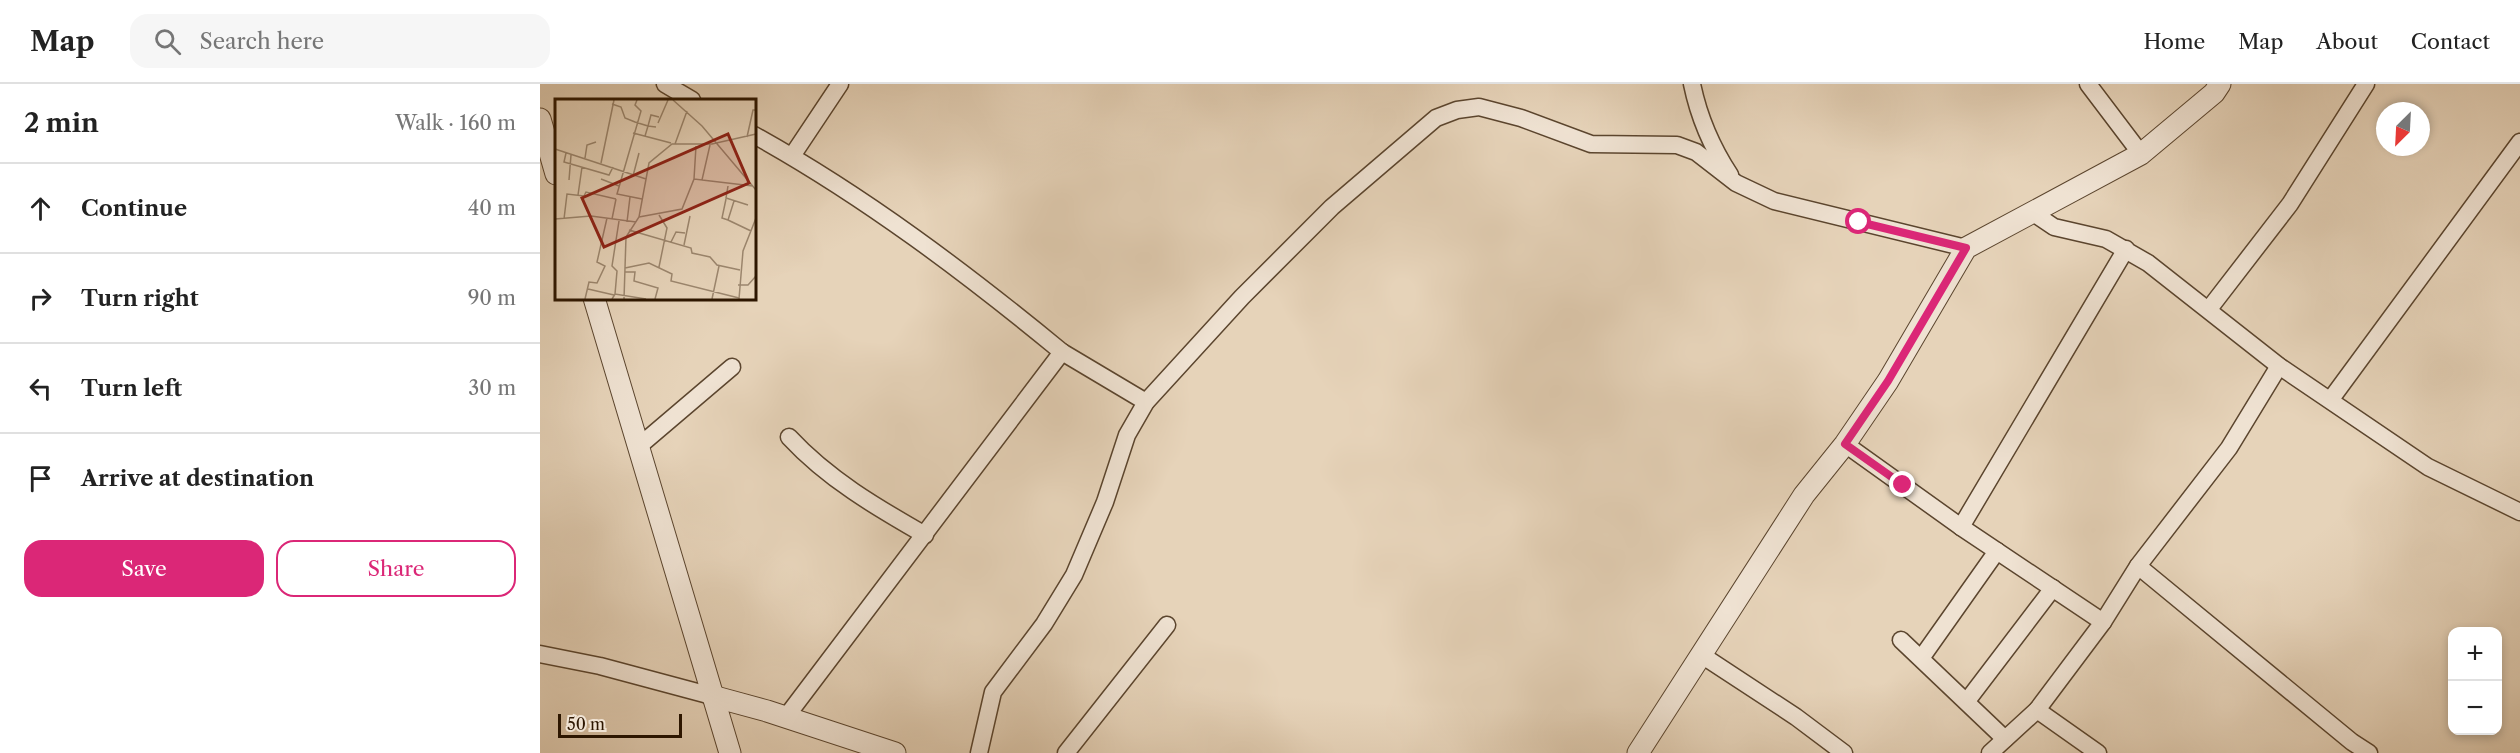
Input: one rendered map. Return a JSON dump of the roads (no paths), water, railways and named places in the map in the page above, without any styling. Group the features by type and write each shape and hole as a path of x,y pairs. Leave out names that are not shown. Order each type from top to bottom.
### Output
{"street":[{"path":"665,84 690,99"},
{"path":"792,156 840,84"},
{"path":"1692,84 1698,114 1710,141 1736,183"},
{"path":"2088,84 2141,154"},
{"path":"1638,753 1804,495 1845,444 1888,381 1966,248 2141,154 2214,93 2220,84"},
{"path":"2209,309 2290,204 2366,84"},
{"path":"979,753 993,692 1044,624 1074,575 1105,502 1127,435 1146,402 1242,297 1332,207 1436,118 1457,110 1479,107 1503,112 1590,144 1677,145 1696,152 1736,183 1774,201 1966,248"},
{"path":"540,119 555,171"},
{"path":"756,136 792,156 974,280 1062,352 1146,402"},
{"path":"2331,399 2520,142"},
{"path":"2032,212 2054,227 2086,233 2126,249 2209,309 2279,366 2331,399 2428,467 2520,512"},
{"path":"1961,527 2126,249"},
{"path":"595,300 730,753"},
{"path":"786,717 1062,352"},
{"path":"1990,753 2037,710 2103,622 2138,566 2229,448 2279,366"},
{"path":"638,447 732,368"},
{"path":"789,437 810,459 860,497 925,535"},
{"path":"1845,444 1961,527 2103,622"},
{"path":"1922,657 1997,551"},
{"path":"2138,566 2352,742 2369,753"},
{"path":"1967,701 2053,588"},
{"path":"1066,753 1167,625"},
{"path":"1901,640 1922,657 2005,739"},
{"path":"540,654 600,666 712,696 786,717 895,753"},
{"path":"1700,654 1796,717 1836,751"},
{"path":"2037,710 2098,753"}]}
